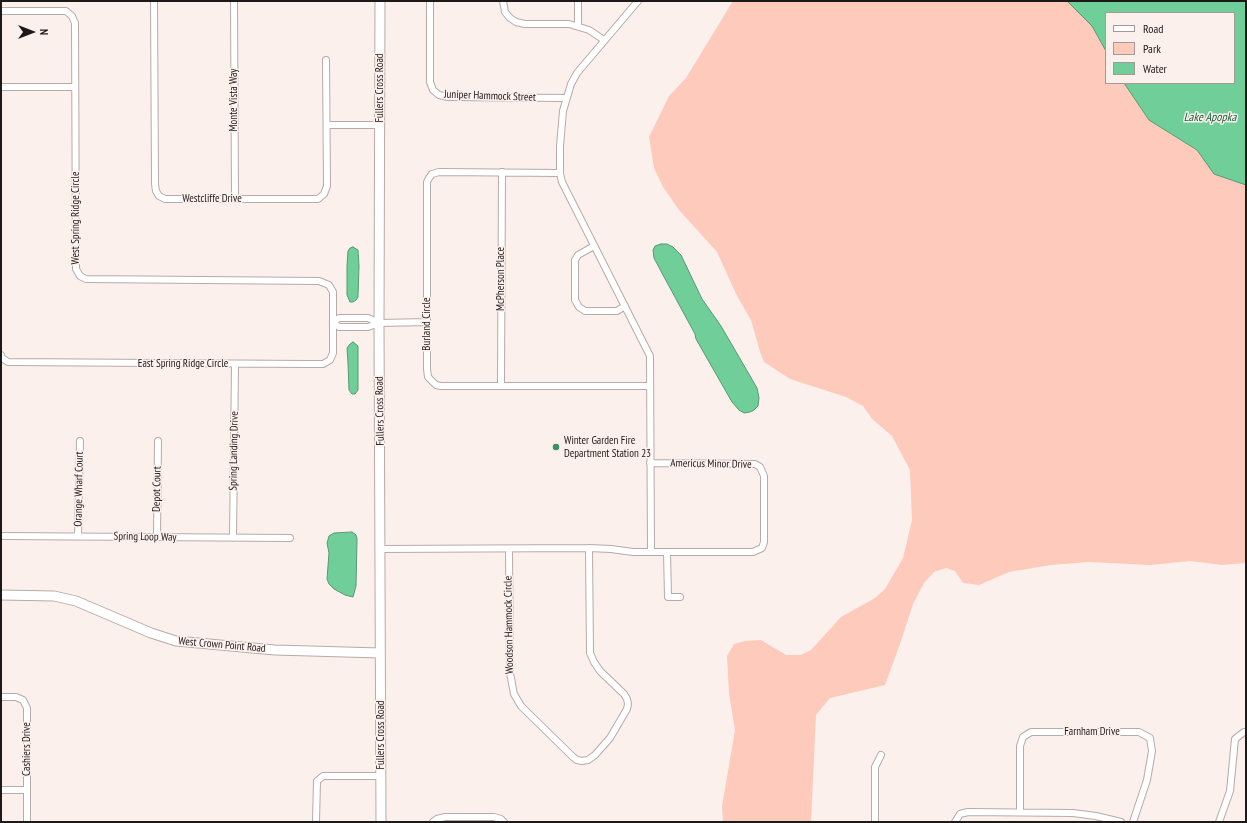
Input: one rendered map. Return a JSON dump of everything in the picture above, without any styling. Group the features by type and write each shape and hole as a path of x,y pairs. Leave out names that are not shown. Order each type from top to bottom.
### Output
{"street":[{"name":"Westcliffe Drive","path":"154,1 156,191 159,196 165,199 318,199 324,194 327,186 326,60"},
{"name":"Monte Vista Way","path":"234,1 235,199"},
{"name":"Fullers Cross Road","path":"380,1 379,323 381,822"},
{"name":"Juniper Hammock Street","path":"430,1 430,82 433,90 439,95 448,97 566,98"},
{"path":"503,1 505,12 516,22 525,24 569,24 589,30 604,40"},
{"path":"578,1 578,26"},
{"path":"638,1 577,73 566,98 563,111 560,173 562,182 650,356 650,552"},
{"name":"West Spring Ridge Circle","path":"1,11 66,11 72,16 75,23 76,269 80,276 86,279 319,281 329,285 333,292 333,322"},
{"path":"1,87 76,87"},
{"path":"327,125 380,125"},
{"name":"Burland Circle","path":"560,173 439,172 432,174 429,178 427,182 428,377 431,382 441,386 650,386"},
{"name":"McPherson Place","path":"501,386 502,172"},
{"path":"594,246 578,255 575,260 575,300 579,307 585,311 617,311 625,306"},
{"path":"379,323 368,318 339,318 333,322 339,327 368,327 379,323 427,322"},
{"name":"East Spring Ridge Circle","path":"1,355 2,358 8,362 323,364 330,360 333,353 333,322"},
{"name":"Spring Landing Drive","path":"233,538 235,364"},
{"name":"Orange Wharf Court","path":"78,536 80,441"},
{"name":"Depot Court","path":"156,537 158,441"},
{"name":"Americus Minor Drive","path":"380,549 589,548 633,552 753,552 762,548 764,542 764,476 760,467 755,464 650,463"},
{"name":"Spring Loop Way","path":"1,536 290,538"},
{"name":"Woodson Hammock Circle","path":"508,549 510,683 521,706 577,760 582,761 588,760 595,755 610,738 627,709 628,704 624,694 600,671 590,653 589,548"},
{"path":"667,552 668,596 680,597"},
{"name":"West Crown Point Road","path":"1,594 54,596 76,601 151,633 176,641 275,650 380,653"},
{"name":"Cashiers Drive","path":"1,697 16,697 23,700 27,708 27,822"},
{"name":"Farnham Drive","path":"1020,812 1020,746 1023,737 1031,732 1139,732 1150,738 1152,750 1147,780 1133,822"},
{"path":"1219,822 1230,791 1235,739 1246,732"},
{"path":"876,822 875,767 881,755"},
{"path":"316,822 317,781 323,776 381,776"},
{"path":"1,790 27,790"},
{"path":"955,822 960,814 968,812 1073,813 1096,816 1121,822"},
{"path":"433,822 437,819 445,817 494,817 501,819 504,822"}],"green space":[{"path":"733,1 1067,1 1092,26 1105,49 1105,84 1125,84 1149,120 1197,150 1214,174 1246,185 1246,563 1222,565 1190,561 1151,565 1088,562 1051,565 1009,572 979,585 963,583 955,571 946,568 934,572 924,583 913,604 885,685 830,698 816,715 811,822 723,822 722,806 735,730 729,694 727,656 734,644 745,641 761,640 786,655 801,655 811,650 841,617 875,598 885,589 903,558 912,520 910,470 892,436 872,419 863,406 846,397 790,379 764,362 751,320 737,296 717,252 679,210 663,187 654,168 649,137 669,96 686,78"}],"water":[{"name":"Lake Apopka","path":"1067,1 1246,1 1246,185 1214,174 1197,150 1149,120 1125,84 1235,84 1235,12 1105,12 1105,49 1092,26"},
{"path":"667,244 673,247 681,255 702,299 721,326 757,388 759,398 758,406 754,410 744,413 732,402 696,339 695,334 654,258 653,250 655,246"},
{"path":"353,247 358,250 358,297 353,302 350,302 347,295 347,266 348,251"},
{"path":"353,342 358,346 358,390 355,394 352,394 349,390 347,348"},
{"path":"352,532 356,535 357,539 356,586 353,597 345,595 334,589 329,584 327,579 329,553 327,543 329,536 334,533"}],"place":[{"name":"Winter Garden Fire Department Station 23","path":"556,447"}]}
